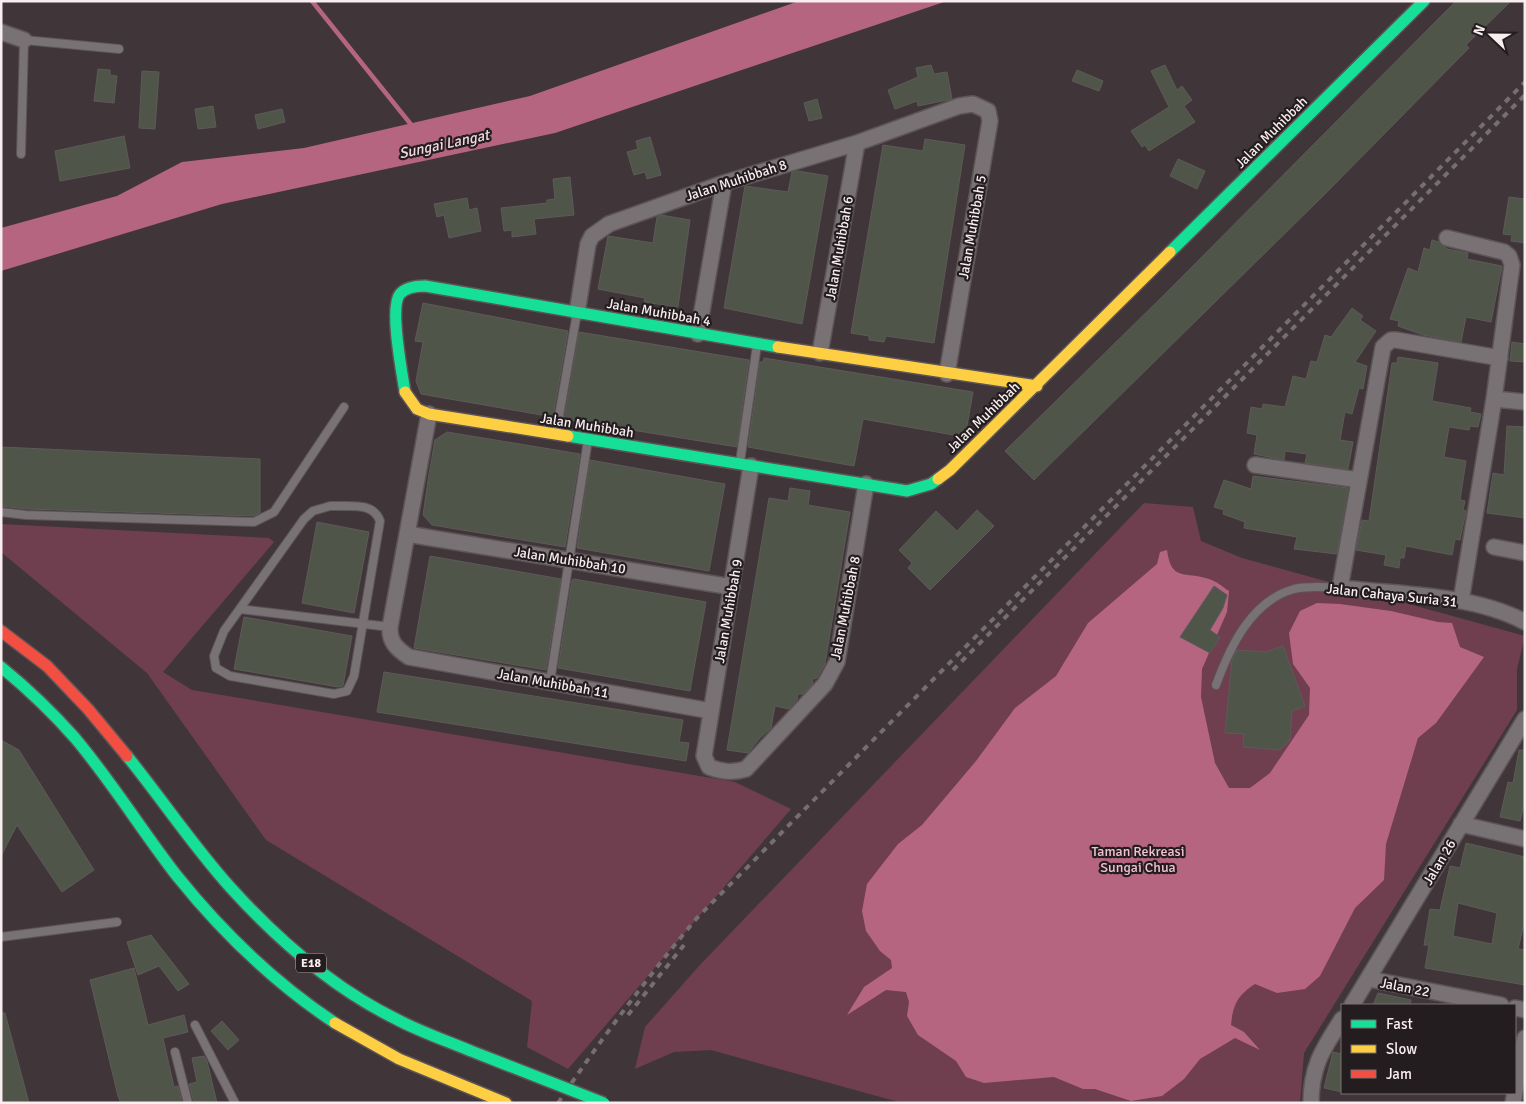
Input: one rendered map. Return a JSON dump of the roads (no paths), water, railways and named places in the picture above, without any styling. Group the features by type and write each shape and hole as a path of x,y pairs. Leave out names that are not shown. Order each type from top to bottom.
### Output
{"main road":[{"name":"Jalan Muhibbah","path":"423,412 907,491 931,484 950,470 1037,386 1424,1"},
{"name":"Jalan Muhibbah 4","path":"423,412 405,393 394,307 396,298 403,289 413,286 425,286 698,334 947,374 1037,386"},
{"name":"E18","path":"1,631 47,666 88,709 131,761 184,832 230,887 285,943 337,983 397,1020 470,1051 604,1103"},
{"name":"E18","path":"1,667 46,705 87,750 176,873 222,929 276,979 326,1016 385,1052 458,1085 506,1103"}],"street":[{"path":"1,32 24,40"},
{"name":"Jalan Muhibbah 5","path":"947,374 990,121 988,111 982,106 972,104 959,106"},
{"name":"Jalan Muhibbah 8","path":"577,313 588,244 592,236 609,224 724,183 857,142 959,106"},
{"name":"Jalan Muhibbah 6","path":"820,353 857,142"},
{"path":"698,334 724,183"},
{"path":"1447,238 1504,252 1509,256 1512,265 1517,293 1500,358 1461,601"},
{"path":"1340,588 1381,352 1386,342 1396,340 1500,358"},
{"path":"1494,399 1525,402"},
{"path":"390,627 407,534 423,412"},
{"name":"Jalan Muhibbah 9","path":"704,756 732,587 746,465"},
{"path":"1255,465 1359,480"},
{"name":"Jalan Muhibbah 8","path":"704,756 709,767 721,771 733,772 746,769 825,684 837,662 866,484"},
{"name":"Jalan Muhibbah 10","path":"407,534 732,587"},
{"path":"1494,546 1525,553"},
{"name":"Jalan Cahaya Suria 31","path":"1340,588 1461,601 1503,612 1525,622"},
{"name":"Jalan Muhibbah 11","path":"390,627 390,637 397,649 409,658 711,711"},
{"name":"Jalan 26","path":"1353,1004 1525,719"},
{"path":"1461,824 1525,839"},
{"name":"Jalan 22","path":"1369,979 1496,1004"},
{"path":"1311,1103 1311,1085 1321,1052 1341,1021"},
{"path":"1516,1087 1525,1038"}],"lane":[{"path":"22,154 24,40 118,49"},
{"path":"556,435 577,313"},
{"path":"746,465 757,343"},
{"path":"1,512 26,515 254,522 274,512 344,407"},
{"path":"550,682 588,440"},
{"path":"330,506 370,508 377,513 380,521 352,684 347,691 334,694 230,676 216,668 214,656 217,644 240,609 297,528 313,511 330,506"},
{"name":"Jalan Cahaya Suria 31","path":"1216,686 1237,637 1254,615 1271,600 1294,589 1340,588"},
{"path":"240,609 390,627"},
{"path":"1,937 117,922"},
{"path":"195,1025 235,1103"},
{"path":"175,1052 188,1103"}],"water":[{"name":"Sungai Langat","path":"799,1 947,1 555,133 222,204 1,271 1,228 117,196 182,162 304,148 530,96"},
{"name":"Taman Rekreasi Sungai Chua","path":"1167,550 1172,567 1180,574 1212,580 1229,591 1227,612 1202,669 1201,697 1215,763 1229,788 1250,788 1270,773 1309,715 1310,688 1293,664 1289,633 1300,611 1317,603 1340,604 1391,611 1438,622 1452,623 1460,647 1484,657 1436,723 1418,738 1386,844 1384,880 1355,908 1320,976 1305,989 1277,993 1255,984 1244,992 1237,1001 1231,1025 1244,1032 1260,1050 1235,1038 1200,1059 1184,1079 1162,1096 1131,1101 1095,1089 1083,1089 1054,1077 984,1083 966,1077 956,1061 918,1035 907,1016 909,1002 906,992 886,990 847,1015 864,987 892,968 891,960 880,951 866,931 862,911 867,884 898,844 922,825 976,761 1015,708 1056,676 1088,623 1157,564 1160,552"}],"waterway":[{"path":"312,1 413,127"}],"railway":[{"path":"558,1103 625,1009 696,919 1525,82"},
{"path":"953,670 1525,95"},
{"path":"628,1015 684,945"}]}
